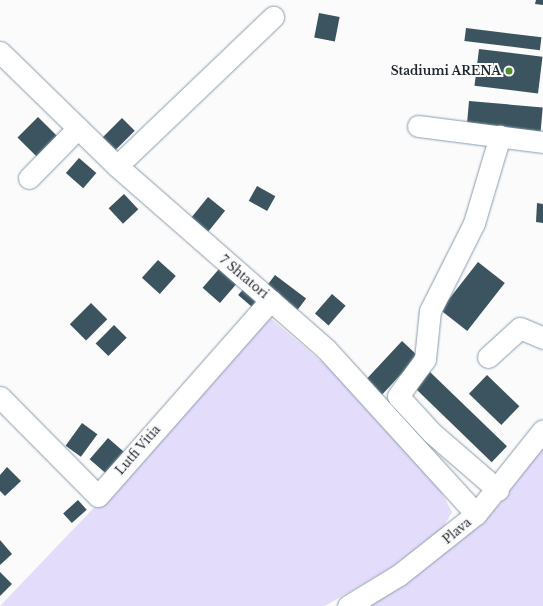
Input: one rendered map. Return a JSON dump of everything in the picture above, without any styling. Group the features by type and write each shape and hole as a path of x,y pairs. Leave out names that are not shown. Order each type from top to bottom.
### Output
{"street":[{"path":"117,166 273,17"},
{"name":"7 Shtatori","path":"0,52 117,166 326,349 476,514"},
{"path":"418,126 543,142"},
{"path":"30,178 78,128"},
{"path":"498,490 432,433 398,396 425,359 430,310 474,223 500,136"},
{"name":"Lutfi Vitia","path":"0,397 98,496 271,300"},
{"path":"488,357 520,328 543,338"},
{"path":"388,416 402,401"},
{"name":"Plava","path":"348,606 398,576 476,514 498,490 543,430"}],"shaded area":[{"path":"268,316 335,373 440,489 452,512 442,530 387,570 325,606 0,606 105,496"},
{"path":"543,443 543,606 366,606 393,590 473,530 500,504"}],"building":[{"path":"536,0 543,0 543,5 535,4"},
{"path":"319,13 340,17 335,42 314,38"},
{"path":"466,28 541,37 540,50 464,41"},
{"name":"Stadiumi ARENA","path":"479,49 543,57 538,94 474,86"},
{"path":"469,101 543,107 541,131 467,125"},
{"path":"38,117 57,136 37,157 17,138"},
{"path":"122,118 135,131 114,152 101,139"},
{"path":"79,158 96,173 83,188 66,173"},
{"path":"257,186 275,196 267,211 249,201"},
{"path":"124,194 138,209 123,224 109,208"},
{"path":"208,197 225,211 208,232 191,218"},
{"path":"537,203 543,204 543,223 536,222"},
{"path":"158,260 176,276 160,294 142,278"},
{"path":"478,262 505,283 467,331 440,310"},
{"path":"219,269 236,284 220,303 203,288"},
{"path":"275,275 306,298 297,311 265,288"},
{"path":"246,286 260,298 252,307 238,295"},
{"path":"332,294 346,306 329,325 315,314"},
{"path":"91,303 107,319 86,340 70,324"},
{"path":"114,325 127,338 108,356 96,343"},
{"path":"402,341 418,356 381,395 365,380"},
{"path":"430,372 507,446 492,462 415,388"},
{"path":"487,375 519,406 501,425 469,394"},
{"path":"82,423 97,434 81,457 66,446"},
{"path":"108,438 124,452 105,473 90,459"},
{"path":"7,467 21,481 5,496 0,491 0,475"},
{"path":"78,500 87,510 72,523 63,513"},
{"path":"0,540 12,554 0,565"},
{"path":"0,572 12,584 0,596"}],"place":[{"name":"Stadiumi ARENA","path":"509,71"}]}
